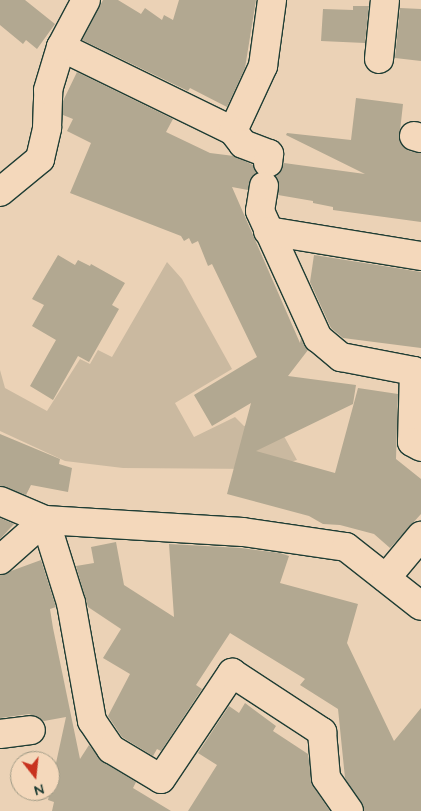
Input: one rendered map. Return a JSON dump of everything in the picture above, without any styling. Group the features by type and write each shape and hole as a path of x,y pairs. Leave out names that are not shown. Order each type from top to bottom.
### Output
{"street":[{"path":"0,192 40,159 47,128 48,90 61,47 86,0"},
{"path":"234,131 263,66 272,0"},
{"path":"379,59 385,0"},
{"path":"61,47 234,131 243,144 270,154 265,198 318,338 341,357 414,372 412,442 421,447"},
{"path":"265,198 421,256"},
{"path":"0,501 45,520 243,532 346,547 421,606"},
{"path":"0,560 45,520"},
{"path":"45,520 71,603 92,721 111,749 161,778 232,673 322,732 326,778 349,811"},
{"path":"386,578 421,536"},
{"path":"0,734 31,730"}],"shaded area":[{"path":"167,262 182,279 232,369 175,403 194,437 235,417 244,426 273,416 297,460 267,469 123,468 65,461 0,431 0,370 5,388 47,411 80,359 90,364 98,350 112,357"}],"building":[{"path":"0,0 25,0 55,24 37,49 26,40 23,44 0,25"},
{"path":"103,0 118,0 141,14 145,8 162,20 164,15 173,20 179,0 256,0 245,68 227,107 190,88 188,91 82,40"},
{"path":"353,6 369,6 365,43 321,41 323,9 353,10"},
{"path":"400,8 421,9 421,61 395,58"},
{"path":"77,72 173,119 166,132 210,153 234,156 253,165 256,173 248,190 232,187 300,343 301,338 308,350 288,376 356,385 353,404 256,451 335,473 358,388 398,394 396,459 421,479 421,514 390,548 374,534 340,525 323,524 309,516 227,494 251,403 212,426 194,395 257,357 212,264 208,266 198,241 192,244 189,238 184,241 181,236 70,193 91,143 67,131 73,119 63,115 63,101"},
{"path":"356,98 403,104 399,140 409,151 421,153 421,222 333,210 333,207 313,203 313,201 278,195 276,176 284,163 365,174 286,135 287,133 351,140"},
{"path":"58,255 75,265 78,260 90,266 91,264 125,283 112,305 119,309 89,362 78,356 53,400 30,386 56,340 32,326 44,305 32,299"},
{"path":"314,255 421,272 421,348 343,338 331,328 310,282"},
{"path":"0,434 60,459 59,464 72,468 68,492 31,485 26,495 0,486"},
{"path":"0,518 14,524 0,539"},
{"path":"116,542 124,585 174,617 169,544 241,548 280,553 289,556 280,583 358,604 347,643 394,741 421,708 421,811 364,811 345,778 338,709 300,685 305,679 230,633 196,685 202,689 161,751 157,749 153,756 122,737 108,716 130,674 103,658 121,629 88,607 76,566 94,563 91,547"},
{"path":"41,560 56,607 50,609 53,628 80,759 89,745 103,762 136,782 133,788 171,811 52,811 54,802 51,801 60,801 59,751 66,717 44,721 29,714 0,718 0,575"},
{"path":"245,703 276,726 273,731 308,754 313,786 330,811 188,811 217,765 198,753 229,706 239,713"}]}
